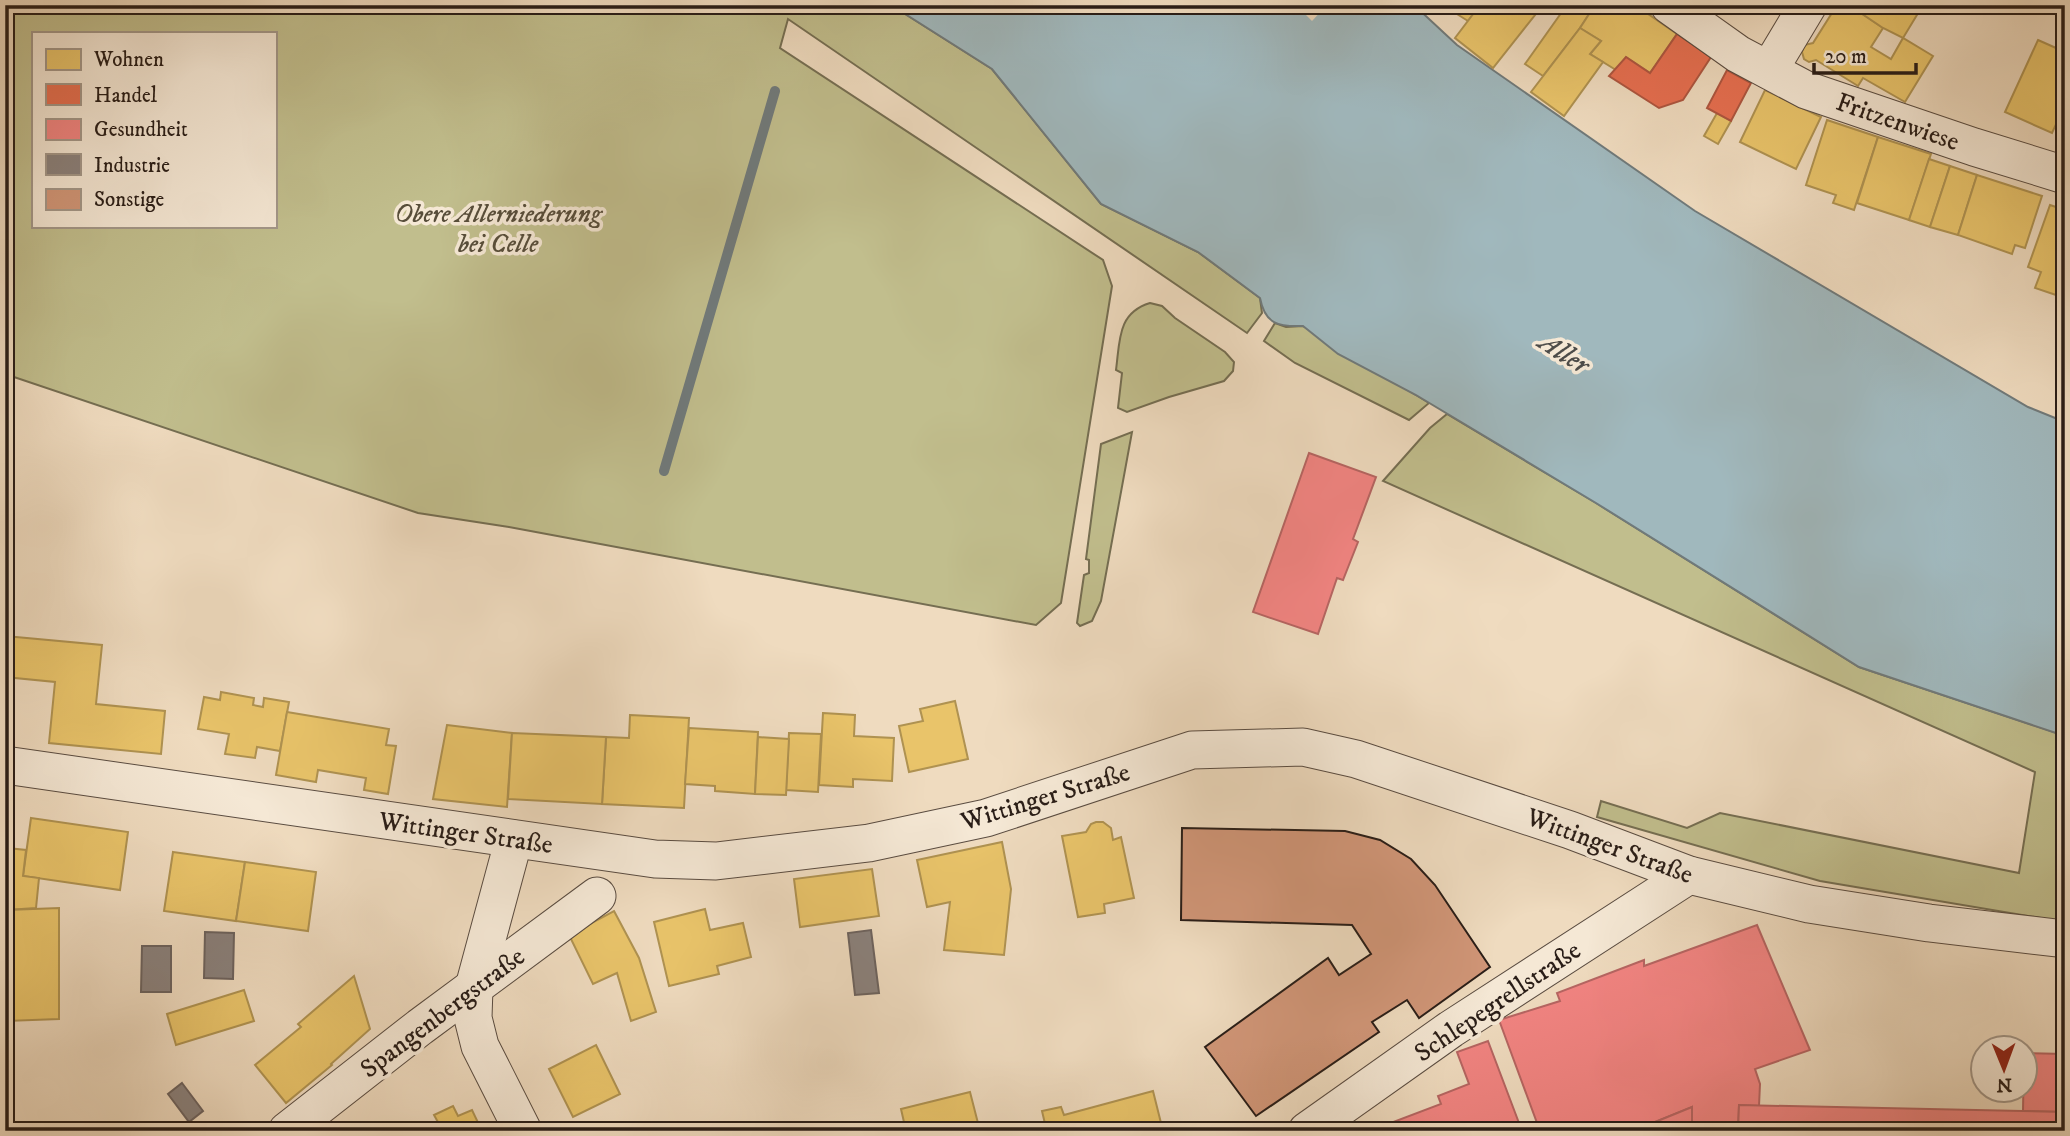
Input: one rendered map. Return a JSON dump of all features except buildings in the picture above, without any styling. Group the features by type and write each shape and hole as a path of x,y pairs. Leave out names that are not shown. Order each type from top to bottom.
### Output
{"street":[{"name":"Fritzenwiese","path":"1669,5 1738,54 1806,90 2065,175"},
{"path":"1769,70 1808,5"},
{"name":"Wittinger Straße","path":"5,765 655,859 716,861 869,843 986,818 1192,750 1303,747 1356,760 1570,830 1689,875 1809,904 1929,923 2065,940"},
{"path":"514,839 474,987 473,1018 480,1046 523,1131"},
{"name":"Schlepegrellstraße","path":"1307,1131 1471,1016 1689,875"},
{"name":"Spangenbergstraße","path":"288,1131 420,1027 597,896"}],"green space":[{"name":"Obere Allerniederung bei Celle","path":"5,5 891,5 992,69 1101,204 1198,252 1260,298 1262,313 1247,333 788,19 780,48 1103,260 1112,286 1061,603 1036,625 509,527 418,513 5,374"},
{"path":"1150,303 1162,306 1225,352 1234,362 1233,371 1224,381 1127,412 1118,408 1122,373 1116,370 1122,329 1131,314"},
{"path":"1275,323 1286,327 1303,326 1429,403 1409,420 1295,363 1264,341"},
{"path":"1447,414 1596,503 1859,667 2063,735 2058,921 1820,881 1597,817 1601,801 1687,828 1720,813 2019,873 2035,772 1383,481 1430,428"},
{"path":"1132,432 1101,601 1092,621 1080,626 1077,623 1084,575 1089,573 1089,560 1086,559 1101,444"}],"water":[{"name":"Aller","path":"891,5 1414,5 1457,45 1695,211 2028,407 2065,422 2065,736 1859,667 1596,503 1416,395 1338,354 1303,326 1286,326 1269,319 1260,298 1198,252 1101,204 992,69"}],"pier":[{"path":"1311,5 1327,5 1312,21 1304,13"}],"waterway":[{"path":"664,471 775,91"}]}
